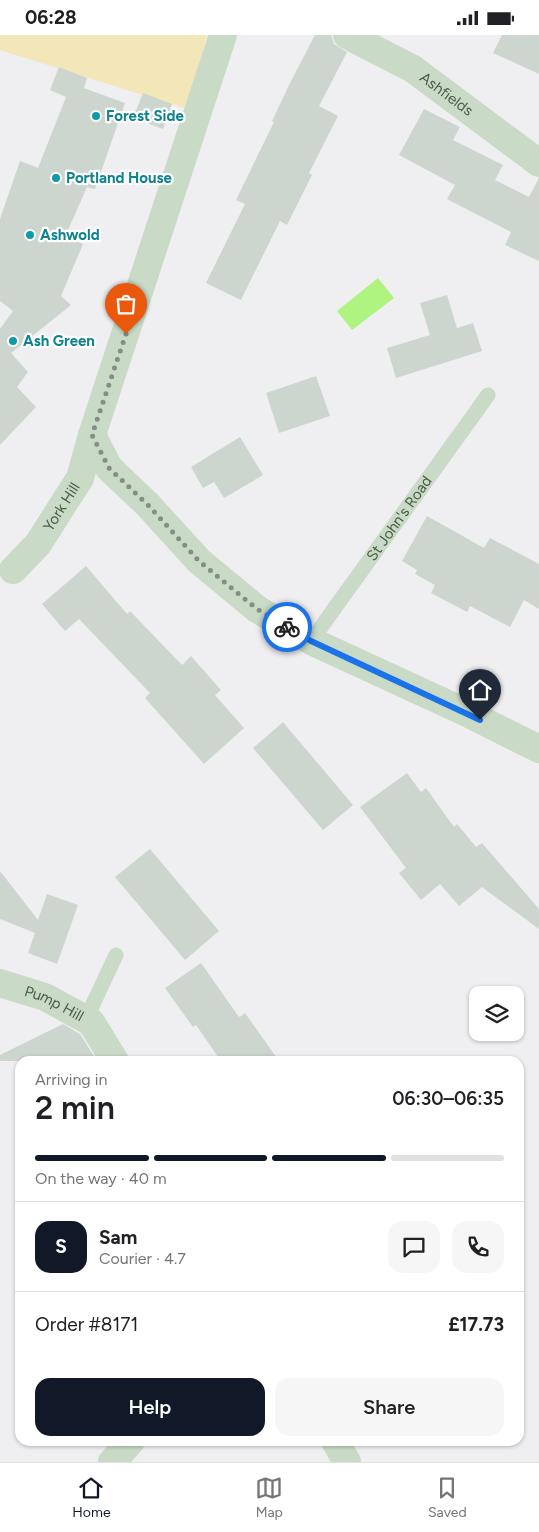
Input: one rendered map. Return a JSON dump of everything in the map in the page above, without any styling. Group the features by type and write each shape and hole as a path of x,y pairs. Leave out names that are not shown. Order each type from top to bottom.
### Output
{"street":[{"name":"York Hill","path":"14,570 38,544 80,478 92,435 223,35"},
{"name":"Ashfields","path":"348,35 413,69 539,163"},
{"path":"92,435 109,468 148,505 199,561 257,609 311,641 465,712 539,749"},
{"name":"Pump Hill","path":"0,983 45,997 91,1022 112,1056"},
{"path":"112,1462 126,1446"},
{"path":"338,1446 347,1462"}],"lane":[{"name":"St John's Road","path":"311,641 488,395"},
{"path":"86,1019 116,955"}],"shaded area":[{"path":"0,35 207,35 187,109 0,50"},
{"path":"378,278 394,298 352,330 337,311"}],"building":[{"path":"315,35 331,35 334,44 347,52 319,106 338,116 309,173 312,175 287,225 280,221 241,300 206,283 245,204 236,200 274,122 272,121 290,83"},
{"path":"502,35 539,35 539,74 493,53"},
{"path":"59,67 87,78 84,88 125,103 95,189 87,187 65,237 83,244 61,296 71,305 11,353 28,372 17,387 36,407 0,445 0,329 13,311 0,301 0,219 20,161 38,168 66,97 50,90"},
{"path":"143,93 172,104 163,129 133,118"},
{"path":"424,109 460,127 453,140 503,165 495,180 529,197 539,178 539,261 505,245 511,232 447,199 455,185 399,155"},
{"path":"447,295 457,328 473,323 482,351 396,378 387,348 430,335 420,303"},
{"path":"316,376 330,416 279,433 266,393"},
{"path":"240,437 263,475 224,498 214,482 203,488 191,467"},
{"path":"427,516 484,548 490,538 539,564 539,609 524,600 510,627 470,606 467,612 431,593 435,585 415,574 417,570 402,561"},
{"path":"86,566 127,614 130,611 182,665 191,656 221,690 215,695 244,728 204,764 145,698 150,693 79,619 65,631 42,604"},
{"path":"283,722 353,805 323,830 253,748"},
{"path":"407,773 421,792 426,788 454,827 457,824 476,847 482,843 539,909 539,929 482,887 459,906 440,884 421,900 399,873 406,868 360,807"},
{"path":"150,849 219,931 185,960 115,877"},
{"path":"0,871 38,920 47,894 78,905 57,964 28,953 35,933 0,919"},
{"path":"201,963 239,1017 245,1013 275,1056 218,1056 196,1025 193,1027 165,988"},
{"path":"63,1024 80,1034 94,1056 15,1056 15,1061 0,1061 0,1055"}],"way so far":[{"path":"126,334 92,435 109,468 148,505 199,561 257,609 287,627"}],"place":[{"name":"Forest Side","path":"96,116"},
{"name":"Portland House","path":"56,178"},
{"name":"Ashwold","path":"30,235"},
{"name":"Ash Green","path":"13,341"}],"route":[{"path":"287,627 311,641 480,720"}]}
